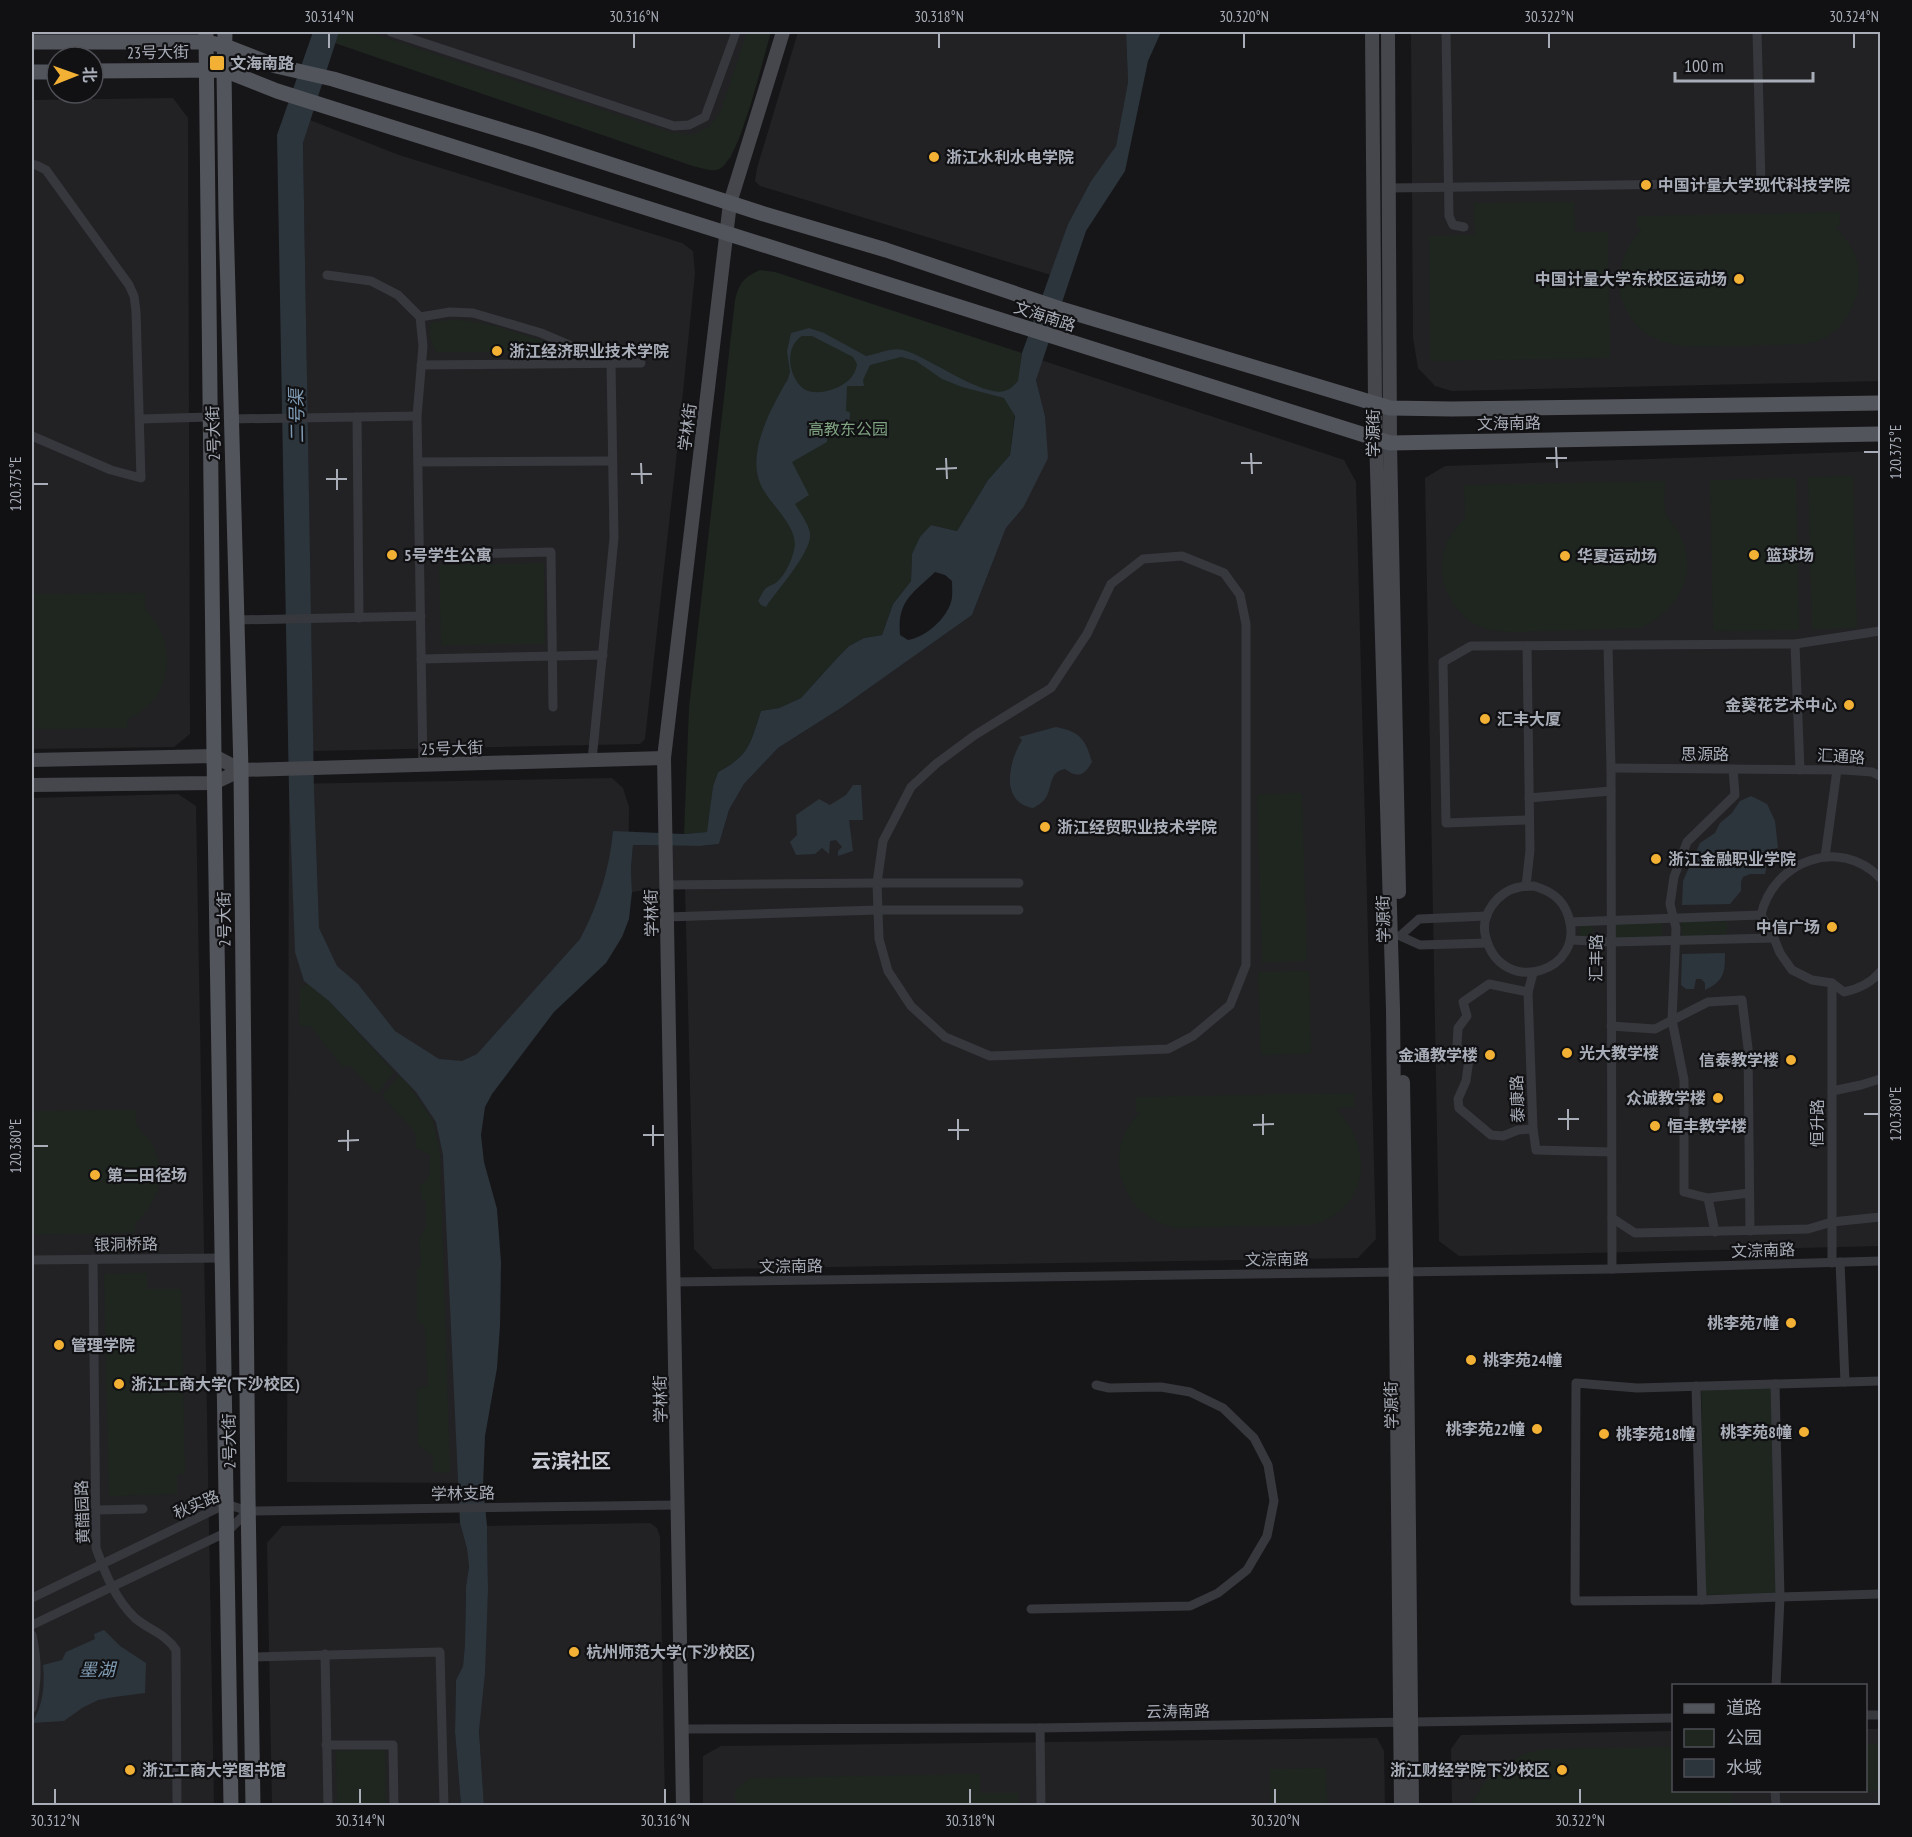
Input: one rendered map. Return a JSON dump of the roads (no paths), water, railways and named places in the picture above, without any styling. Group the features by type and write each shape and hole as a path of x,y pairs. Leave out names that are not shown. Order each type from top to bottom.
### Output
{"main road":[{"name":"学林街","path":"683,1806 664,758 730,203 783,32"},
{"path":"1372,32 1382,405"},
{"name":"学源街","path":"1388,32 1389,188 1382,405 1400,936 1400,1272 1405,1723 1412,1806"},
{"name":"23号大街","path":"32,42 206,37 225,39"},
{"name":"2号大街","path":"206,37 214,783 231,1806"},
{"name":"文海南路","path":"225,39 276,66 333,79 535,140 730,203 886,250 1061,309 1382,405 1452,409 1881,403"},
{"name":"2号大街","path":"225,39 231,418 241,770 253,1806"},
{"name":"文海南路","path":"224,70 277,91 1383,441 1881,434"},
{"name":"23号大街","path":"105,72 224,70"},
{"path":"1383,441 1400,1272"},
{"name":"25号大街","path":"32,760 214,756 241,770"},
{"name":"25号大街","path":"32,785 214,783 241,770 664,758"},
{"path":"1401,1806 1405,1723"}],"street":[{"path":"391,32 675,126 689,125 705,117 736,32"},
{"path":"1446,32 1449,216 1453,225 1464,227"},
{"path":"1389,188 1761,183 1757,32"},
{"path":"32,164 46,170 129,285 134,296 141,478 111,470 32,436"},
{"path":"327,275 371,281 398,295 420,317 423,346 417,416 423,765"},
{"path":"420,317 450,312 473,313 541,333 611,363"},
{"path":"592,760 614,538 611,363"},
{"path":"421,365 641,363"},
{"path":"231,418 417,416"},
{"path":"140,419 210,417"},
{"path":"357,417 359,618"},
{"path":"418,462 612,461"},
{"path":"420,555 551,552 553,707"},
{"path":"1182,556 1224,573 1240,595 1246,624 1246,965 1230,1005 1193,1036 1168,1049 990,1056 945,1037 911,1005 888,971 879,939 877,883 883,841 911,787 937,763 975,735 1051,688 1087,634 1111,584 1143,559 1182,556"},
{"path":"237,620 421,616"},
{"path":"1529,820 1446,823 1443,662 1471,646 1795,644 1881,631"},
{"path":"1795,644 1800,770"},
{"path":"1526,886 1530,850 1527,646"},
{"name":"汇丰路","path":"1608,646 1611,768 1612,1269"},
{"path":"422,658 603,655"},
{"name":"思源路","path":"1611,768 1800,770"},
{"path":"1733,769 1735,795 1687,842 1674,877 1670,904 1676,928 1672,1020 1684,1080 1684,1192 1708,1198 1749,1193"},
{"name":"汇通路","path":"1800,770 1872,772 1881,776"},
{"path":"1826,857 1837,770"},
{"path":"1529,798 1611,791"},
{"path":"1881,878 1860,864 1841,859 1826,857 1812,860 1793,867 1785,873 1764,904 1761,915 1792,970 1812,980 1832,983 1844,992 1856,990 1881,972"},
{"path":"667,885 1019,884"},
{"path":"1526,886 1547,890 1558,898 1566,909 1570,921 1572,940 1554,964 1533,973 1507,968 1496,959 1485,936 1489,909 1497,898 1508,891 1526,886"},
{"path":"667,917 878,910 1019,910"},
{"path":"1570,921 1761,915"},
{"path":"1487,916 1419,919 1400,936 1420,945 1488,943"},
{"path":"1572,940 1611,942 1774,938"},
{"name":"泰康路","path":"1533,973 1527,992 1533,1129 1536,1150 1611,1152"},
{"name":"恒升路","path":"1832,983 1832,1222 1845,1382"},
{"path":"1527,992 1489,984 1463,1002 1467,1016 1458,1028 1457,1046 1469,1059 1466,1081 1458,1099 1459,1108 1491,1135 1503,1136 1518,1130 1533,1129"},
{"path":"1611,1026 1655,1029 1708,1002 1742,1000 1748,1048 1750,1231"},
{"path":"1832,1091 1881,1079"},
{"path":"1708,1198 1715,1232"},
{"path":"1612,1218 1635,1233 1808,1229 1832,1222 1881,1216"},
{"name":"银洞桥路","path":"32,1260 222,1258"},
{"name":"黄醋园路","path":"93,1259 96,1548 111,1587 135,1617 169,1640 176,1650 177,1806"},
{"name":"文淙南路","path":"674,1282 1612,1269 1881,1261"},
{"path":"1881,1380 1637,1388 1576,1383 1575,1601 1702,1600 1881,1594"},
{"path":"1775,1384 1779,1597 1776,1684"},
{"path":"1031,1609 1190,1606 1218,1593 1247,1570 1267,1536 1274,1501 1268,1465 1254,1438 1223,1408 1190,1392 1161,1387 1109,1388 1096,1385"},
{"path":"1696,1386 1702,1600"},
{"name":"秋实路","path":"32,1598 226,1504 248,1511 227,1532 32,1625"},
{"name":"学林支路","path":"248,1511 678,1505"},
{"path":"96,1510 143,1509"},
{"path":"32,1635 36,1654 37,1684 32,1708"},
{"path":"251,1657 440,1652 444,1806"},
{"path":"325,1654 328,1806"},
{"name":"云涛南路","path":"682,1729 1040,1728 1672,1718"},
{"path":"1040,1728 1041,1806"},
{"path":"327,1745 393,1744 394,1806"}],"water":[{"name":"二号渠","path":"313,32 339,32 303,143 314,791 319,928 337,966 358,984 395,1031 439,1059 462,1061 477,1054 580,939 602,886 613,831 684,834 707,832 713,786 718,772 743,754 761,711 779,708 801,698 849,646 864,638 882,635 893,604 911,581 912,554 920,537 931,525 957,531 988,480 1010,455 1015,416 1004,398 962,387 942,379 916,361 901,357 870,365 863,380 864,386 847,386 846,411 850,412 849,436 827,435 827,442 792,462 809,495 795,504 808,527 809,542 800,561 766,607 761,605 758,601 763,592 777,582 790,563 795,541 788,524 764,491 757,470 759,443 763,429 790,372 787,351 791,333 809,328 824,333 866,356 890,350 903,350 986,389 998,392 1011,388 1018,381 1022,353 1068,224 1091,181 1116,146 1128,82 1126,32 1161,32 1148,61 1125,171 1086,231 1036,380 1045,416 1048,458 1023,508 1006,528 972,615 841,708 778,748 744,784 729,810 719,844 633,845 629,919 622,937 606,963 554,1012 492,1094 485,1107 481,1135 484,1162 497,1209 501,1262 497,1368 485,1436 483,1486 487,1526 488,1590 485,1673 479,1731 484,1805 461,1805 455,1732 456,1680 463,1666 466,1586 469,1567 460,1523 443,1155 436,1122 416,1092 329,1001 304,981 295,952 289,792 277,135","holes":["802,336 812,336 853,357 857,364 851,378 828,391 815,392 804,389 794,377 790,362 792,347","935,572 945,575 952,581 951,602 940,621 922,635 908,640 900,635 901,614 904,606 913,593"]},
{"path":"1056,727 1071,731 1080,737 1087,747 1092,762 1081,774 1077,775 1065,769 1056,773 1045,799 1033,808 1022,804 1015,798 1011,789 1013,759 1022,740 1019,737"},
{"path":"853,785 861,785 863,820 849,820 853,851 838,856 838,851 842,847 836,840 830,841 829,854 822,848 815,854 796,855 790,842 797,835 796,815 819,799 830,805 846,795"},
{"path":"1751,796 1767,804 1775,821 1778,848 1761,854 1767,864 1765,874 1750,874 1743,877 1741,891 1730,904 1682,905 1683,881 1700,843 1715,833 1720,823 1732,813 1740,801"},
{"path":"1725,953 1724,971 1716,983 1705,990 1705,983 1701,979 1696,979 1694,989 1686,989 1681,985 1682,954"},
{"name":"墨湖","path":"104,1630 120,1646 146,1663 145,1693 98,1700 64,1721 32,1723 39,1710 42,1696 43,1665 62,1660 66,1652 95,1639 94,1634"}],"place":[{"name":"文海南路","path":"217,63"},
{"name":"浙江水利水电学院","path":"934,157"},
{"name":"中国计量大学现代科技学院","path":"1646,185"},
{"name":"中国计量大学东校区运动场","path":"1739,279"},
{"name":"浙江经济职业技术学院","path":"497,351"},
{"name":"5号学生公寓","path":"392,555"},
{"name":"篮球场","path":"1754,555"},
{"name":"华夏运动场","path":"1565,556"},
{"name":"金葵花艺术中心","path":"1849,705"},
{"name":"汇丰大厦","path":"1485,719"},
{"name":"浙江经贸职业技术学院","path":"1045,827"},
{"name":"浙江金融职业学院","path":"1656,859"},
{"name":"中信广场","path":"1832,927"},
{"name":"光大教学楼","path":"1567,1053"},
{"name":"金通教学楼","path":"1490,1055"},
{"name":"信泰教学楼","path":"1791,1060"},
{"name":"众诚教学楼","path":"1718,1098"},
{"name":"恒丰教学楼","path":"1655,1126"},
{"name":"第二田径场","path":"95,1175"},
{"name":"桃李苑7幢","path":"1791,1323"},
{"name":"管理学院","path":"59,1345"},
{"name":"桃李苑24幢","path":"1471,1360"},
{"name":"浙江工商大学(下沙校区)","path":"119,1384"},
{"name":"桃李苑22幢","path":"1537,1429"},
{"name":"桃李苑8幢","path":"1804,1432"},
{"name":"桃李苑18幢","path":"1604,1434"},
{"name":"杭州师范大学(下沙校区)","path":"574,1652"},
{"name":"浙江工商大学图书馆","path":"130,1770"},
{"name":"浙江财经学院下沙校区","path":"1562,1770"}],"district":[{"name":"云滨社区","path":"571,1461"}],"park label":[{"name":"高教东公园","path":"848,429"}]}
